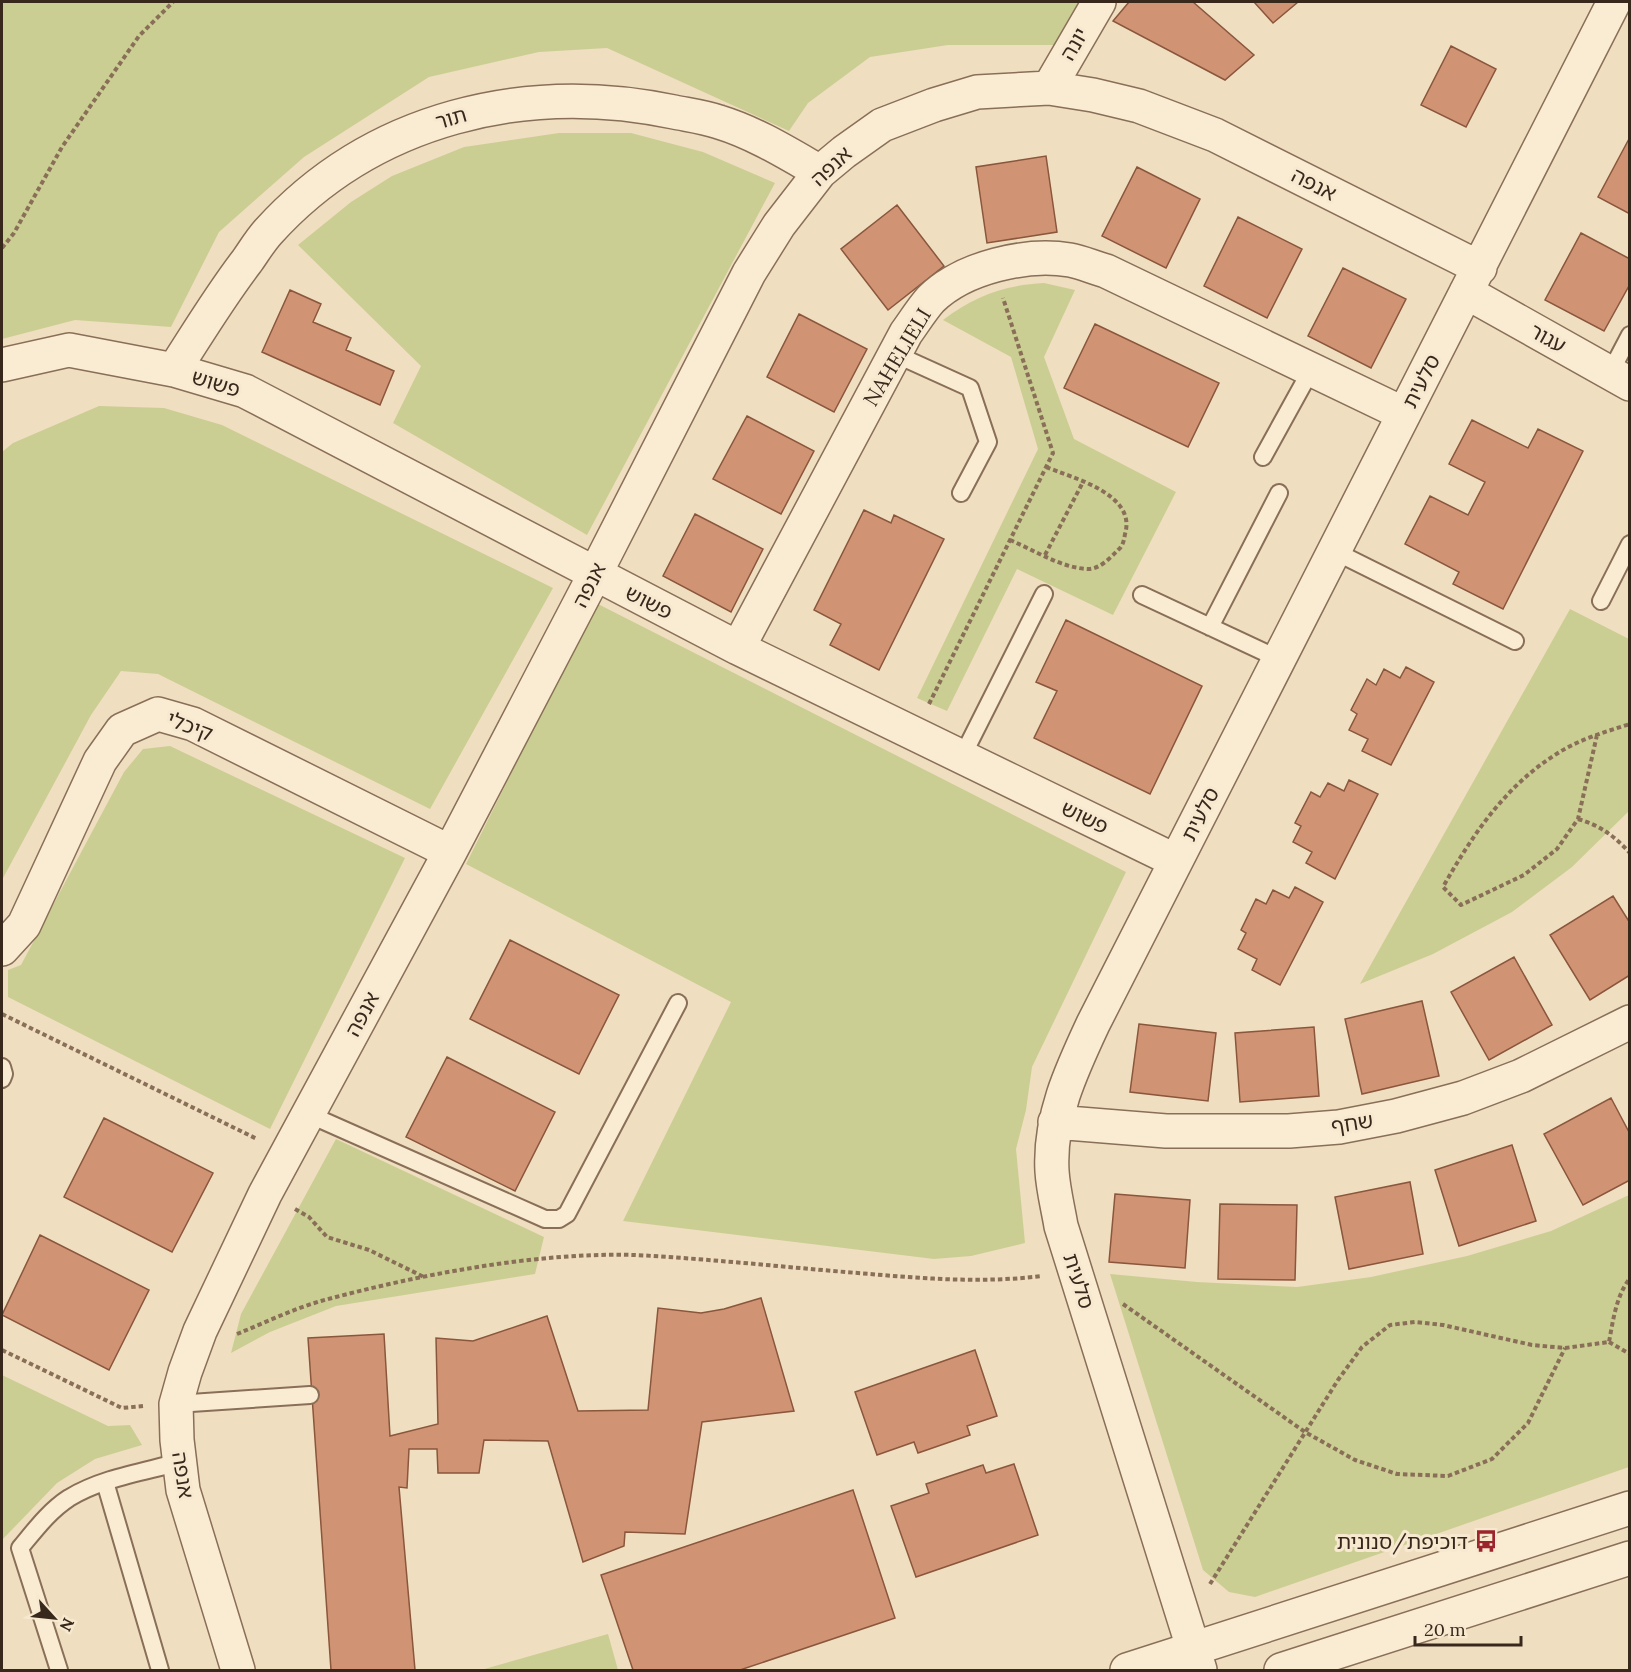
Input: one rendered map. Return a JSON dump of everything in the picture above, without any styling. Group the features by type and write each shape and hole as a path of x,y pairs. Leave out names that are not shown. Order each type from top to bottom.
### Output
{"street":[{"name":"יונה","path":"1049,88 1099,2"},
{"name":"סלעית","path":"1193,1648 1061,1226 1052,1171 1055,1122 1067,1080 1093,1024 1614,2"},
{"name":"אנפה","path":"238,1671 183,1490 177,1404 185,1372 200,1331 265,1194 450,852 749,273 779,225 820,172 882,125 934,105 977,92 1049,88 1139,106 1215,135 1473,280"},
{"name":"תור","path":"174,370 220,296 268,232 314,189 350,164 369,152 427,125 489,108 547,102 597,101 646,106 719,122 770,142 820,172"},
{"name":"NAHELIELI","path":"738,648 906,333 932,298 960,279 985,267 1045,258 1072,260 1106,272 1404,414"},
{"name":"עגור","path":"1473,280 1620,378"},
{"name":"פשוש","path":"7,363 69,350 174,370 245,391 738,648 1176,861"},
{"name":"קיכלי","path":"2,949 24,925 100,761 122,730 158,714 193,724 450,852"},
{"name":"שחף","path":"1055,1122 1166,1131 1277,1131 1339,1127 1396,1116 1463,1098 1521,1076 1629,1022"},
{"path":"1127,1671 1629,1508"},
{"path":"1281,1671 1629,1558"}],"lane":[{"path":"1620,378 1629,335"},
{"path":"895,354 970,388 988,442 961,493"},
{"path":"1263,457 1311,370"},
{"path":"1210,627 1280,493"},
{"path":"1601,601 1629,544"},
{"path":"1334,551 1515,641"},
{"path":"962,757 1044,594"},
{"path":"1142,595 1279,658"},
{"path":"308,1114 545,1219 559,1220 567,1214 678,1003"},
{"path":"2,1067 4,1074 2,1079"},
{"path":"177,1404 310,1395"},
{"path":"59,1671 20,1548 42,1521 68,1499 96,1484 180,1462"},
{"path":"105,1482 160,1671"}],"path":[{"path":"2,248 14,233 62,147 139,36 173,2"},
{"path":"915,734 1053,453 993,266"},
{"path":"1010,540 1068,565 1090,569 1105,563 1122,547 1128,525 1123,508 1107,492 1046,467"},
{"path":"1045,555 1083,482"},
{"path":"1597,735 1578,819 1557,849 1524,875 1461,905 1443,888 1468,845 1493,810 1521,779 1559,752 1597,735 1629,724"},
{"path":"1578,819 1597,825 1629,853"},
{"path":"2,1014 287,1154"},
{"path":"265,1194 309,1217 327,1238 369,1250 425,1277"},
{"path":"228,1340 237,1334 319,1302 425,1277 508,1262 582,1256 634,1255 920,1278 986,1280 1076,1271 1305,1432 1355,1460 1397,1474 1448,1476 1492,1459 1528,1423 1565,1348"},
{"path":"1609,1342 1613,1317 1623,1286 1629,1278"},
{"path":"1193,1648 1305,1432 1362,1347 1390,1325 1415,1322 1443,1325 1532,1346 1565,1348 1609,1342 1629,1354"},
{"path":"2,1350 122,1408 177,1404"}],"green space":[{"path":"2,2 1088,2 1062,45 948,45 870,57 808,103 789,131 607,48 539,52 429,77 304,157 219,232 171,327 75,320 2,339"},
{"path":"559,133 631,133 703,152 775,183 587,535 393,423 421,366 298,245 351,202 392,176 464,147"},
{"path":"1044,283 1075,290 1044,357 1074,439 1176,492 1113,615 1017,569 947,711 917,698 1038,449 1011,357 943,320 966,304 990,293 1016,286"},
{"path":"99,406 164,408 222,425 553,588 430,809 158,674 121,671 91,715 2,880 2,452 13,443"},
{"path":"596,603 1126,872 1032,1067 1026,1110 1016,1149 1025,1243 971,1256 934,1259 623,1221 731,1002 466,864"},
{"path":"1570,609 1629,639 1629,811 1572,867 1512,912 1433,954 1360,984"},
{"path":"170,746 405,858 270,1129 8,997 8,970 21,965 124,772 143,749"},
{"path":"336,1139 544,1237 535,1274 336,1306 270,1332 231,1353 241,1314"},
{"path":"1629,1195 1629,1467 1255,1597 1229,1592 1203,1570 1110,1274 1197,1282 1297,1287 1371,1277 1467,1256 1551,1231"},
{"path":"2,1375 108,1426 130,1425 142,1445 95,1459 57,1483 2,1540"},
{"path":"608,1634 618,1670 481,1670"}],"building":[{"path":"1129,2 1193,2 1254,55 1225,80 1113,21"},
{"path":"1254,2 1298,2 1273,23"},
{"path":"1451,46 1496,69 1466,127 1421,105"},
{"path":"1630,137 1630,214 1598,197"},
{"path":"1046,156 1057,232 987,243 976,167"},
{"path":"1137,167 1200,199 1166,268 1102,236"},
{"path":"897,205 944,266 888,310 841,249"},
{"path":"1238,217 1302,249 1267,318 1204,286"},
{"path":"1581,233 1630,259 1630,284 1604,331 1545,300"},
{"path":"1343,268 1406,299 1371,368 1308,336"},
{"path":"290,290 321,304 313,322 351,338 346,350 394,371 380,405 262,352"},
{"path":"799,314 867,349 834,412 767,377"},
{"path":"1095,324 1219,383 1188,447 1064,388"},
{"path":"747,416 814,451 781,514 713,479"},
{"path":"1472,420 1528,448 1538,429 1583,451 1503,609 1453,584 1459,572 1405,544 1430,496 1468,515 1485,482 1449,464"},
{"path":"864,510 891,523 894,515 944,539 879,670 830,645 841,624 814,610"},
{"path":"695,514 763,549 731,612 663,576"},
{"path":"1066,620 1202,686 1150,794 1034,738 1057,691 1036,682"},
{"path":"1406,667 1434,682 1391,765 1362,751 1368,739 1349,730 1357,714 1351,710 1367,679 1376,685 1384,669 1400,678"},
{"path":"1349,780 1378,794 1335,879 1306,863 1312,852 1293,842 1301,826 1295,823 1311,792 1320,797 1328,783 1344,791"},
{"path":"1295,887 1323,902 1280,985 1252,970 1257,959 1238,949 1246,933 1241,930 1256,899 1266,904 1273,890 1289,898"},
{"path":"1613,896 1630,923 1630,975 1590,1000 1550,935"},
{"path":"510,940 619,995 579,1074 470,1019"},
{"path":"1514,957 1552,1025 1489,1060 1451,992"},
{"path":"1422,1001 1439,1076 1362,1094 1345,1019"},
{"path":"1139,1024 1216,1033 1208,1101 1130,1092"},
{"path":"1314,1027 1319,1096 1240,1102 1235,1033"},
{"path":"447,1057 555,1112 515,1191 406,1137"},
{"path":"1611,1098 1630,1134 1630,1180 1583,1205 1544,1134"},
{"path":"104,1118 213,1173 172,1252 64,1197"},
{"path":"1512,1145 1536,1221 1459,1246 1435,1170"},
{"path":"1410,1182 1423,1254 1349,1269 1335,1197"},
{"path":"1115,1194 1190,1200 1185,1268 1109,1262"},
{"path":"1220,1204 1297,1205 1295,1280 1218,1279"},
{"path":"40,1235 149,1290 109,1370 2,1315"},
{"path":"761,1298 794,1411 702,1422 685,1534 625,1532 624,1546 583,1562 548,1441 484,1440 479,1473 438,1473 437,1449 409,1449 407,1488 399,1487 415,1670 331,1670 308,1338 384,1334 390,1436 438,1424 436,1338 473,1341 547,1316 578,1411 648,1410 658,1308 701,1313"},
{"path":"975,1350 997,1416 967,1426 970,1435 918,1453 914,1442 877,1455 855,1392"},
{"path":"1014,1464 1038,1535 916,1577 891,1506 929,1493 926,1484 983,1465 986,1473"},
{"path":"853,1490 895,1618 740,1670 633,1670 601,1575"}],"place":[{"name":"דוכיפת/סנונית","path":"1486,1541"}]}
